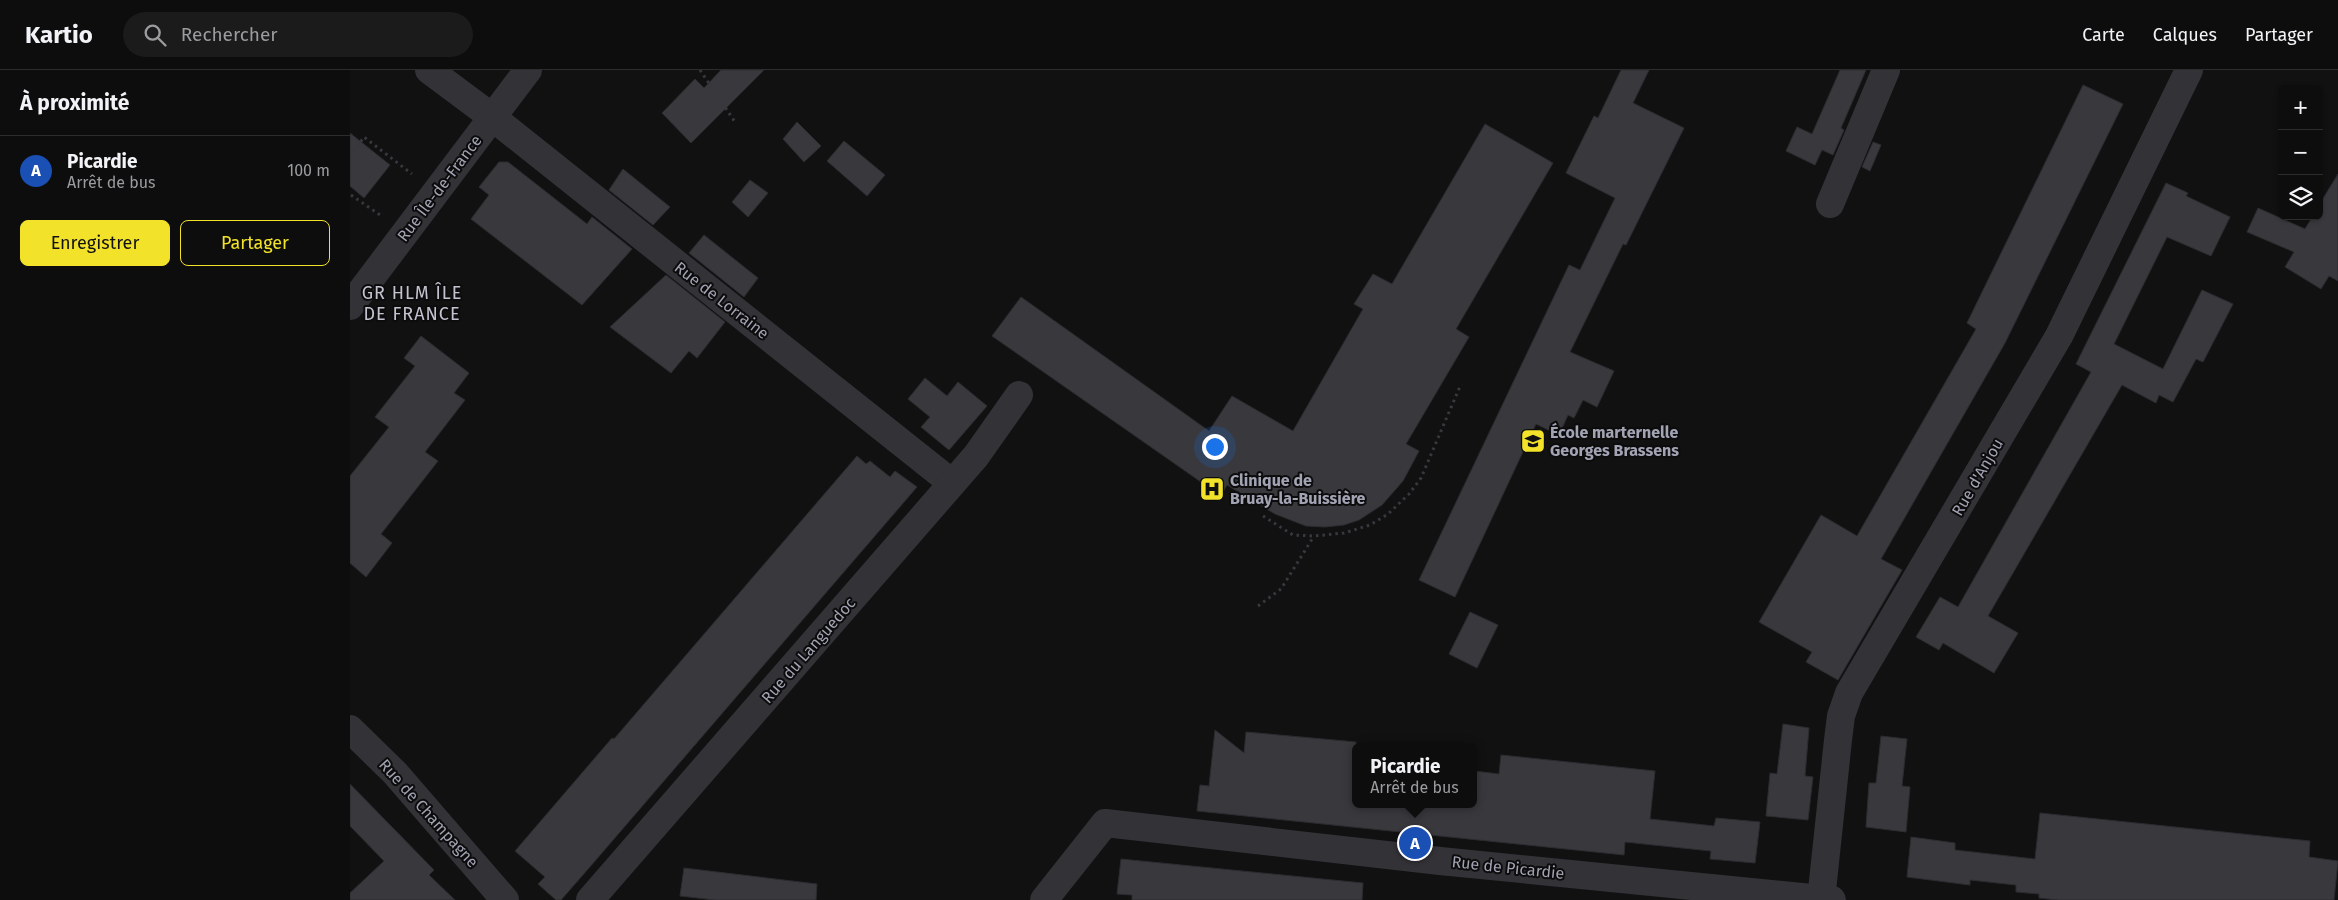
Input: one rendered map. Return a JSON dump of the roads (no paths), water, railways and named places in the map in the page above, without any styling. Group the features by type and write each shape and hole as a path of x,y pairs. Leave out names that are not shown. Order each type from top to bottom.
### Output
{"street":[{"name":"Rue de Lorraine","path":"429,70 492,117 952,483"},
{"name":"Rue Île-de-France","path":"350,306 528,70"},
{"path":"1830,204 1886,70"},
{"name":"Rue d'Anjou","path":"1825,900 1838,740 1841,716 1849,693 2059,336 2189,70"},
{"name":"Rue du Languedoc","path":"590,900 976,456 1018,395"},
{"name":"Rue de Champagne","path":"350,729 395,773 505,900"},
{"name":"Rue de Picardie","path":"1044,900 1105,823 1825,900"}],"place":[{"name":"École marternelle Georges Brassens","path":"1533,441"},
{"name":"Clinique de Bruay-la-Buissière","path":"1212,489"},
{"name":"Picardie","path":"1415,843"}],"district":[{"name":"GR HLM ÎLE DE FRANCE","path":"412,303"}]}
